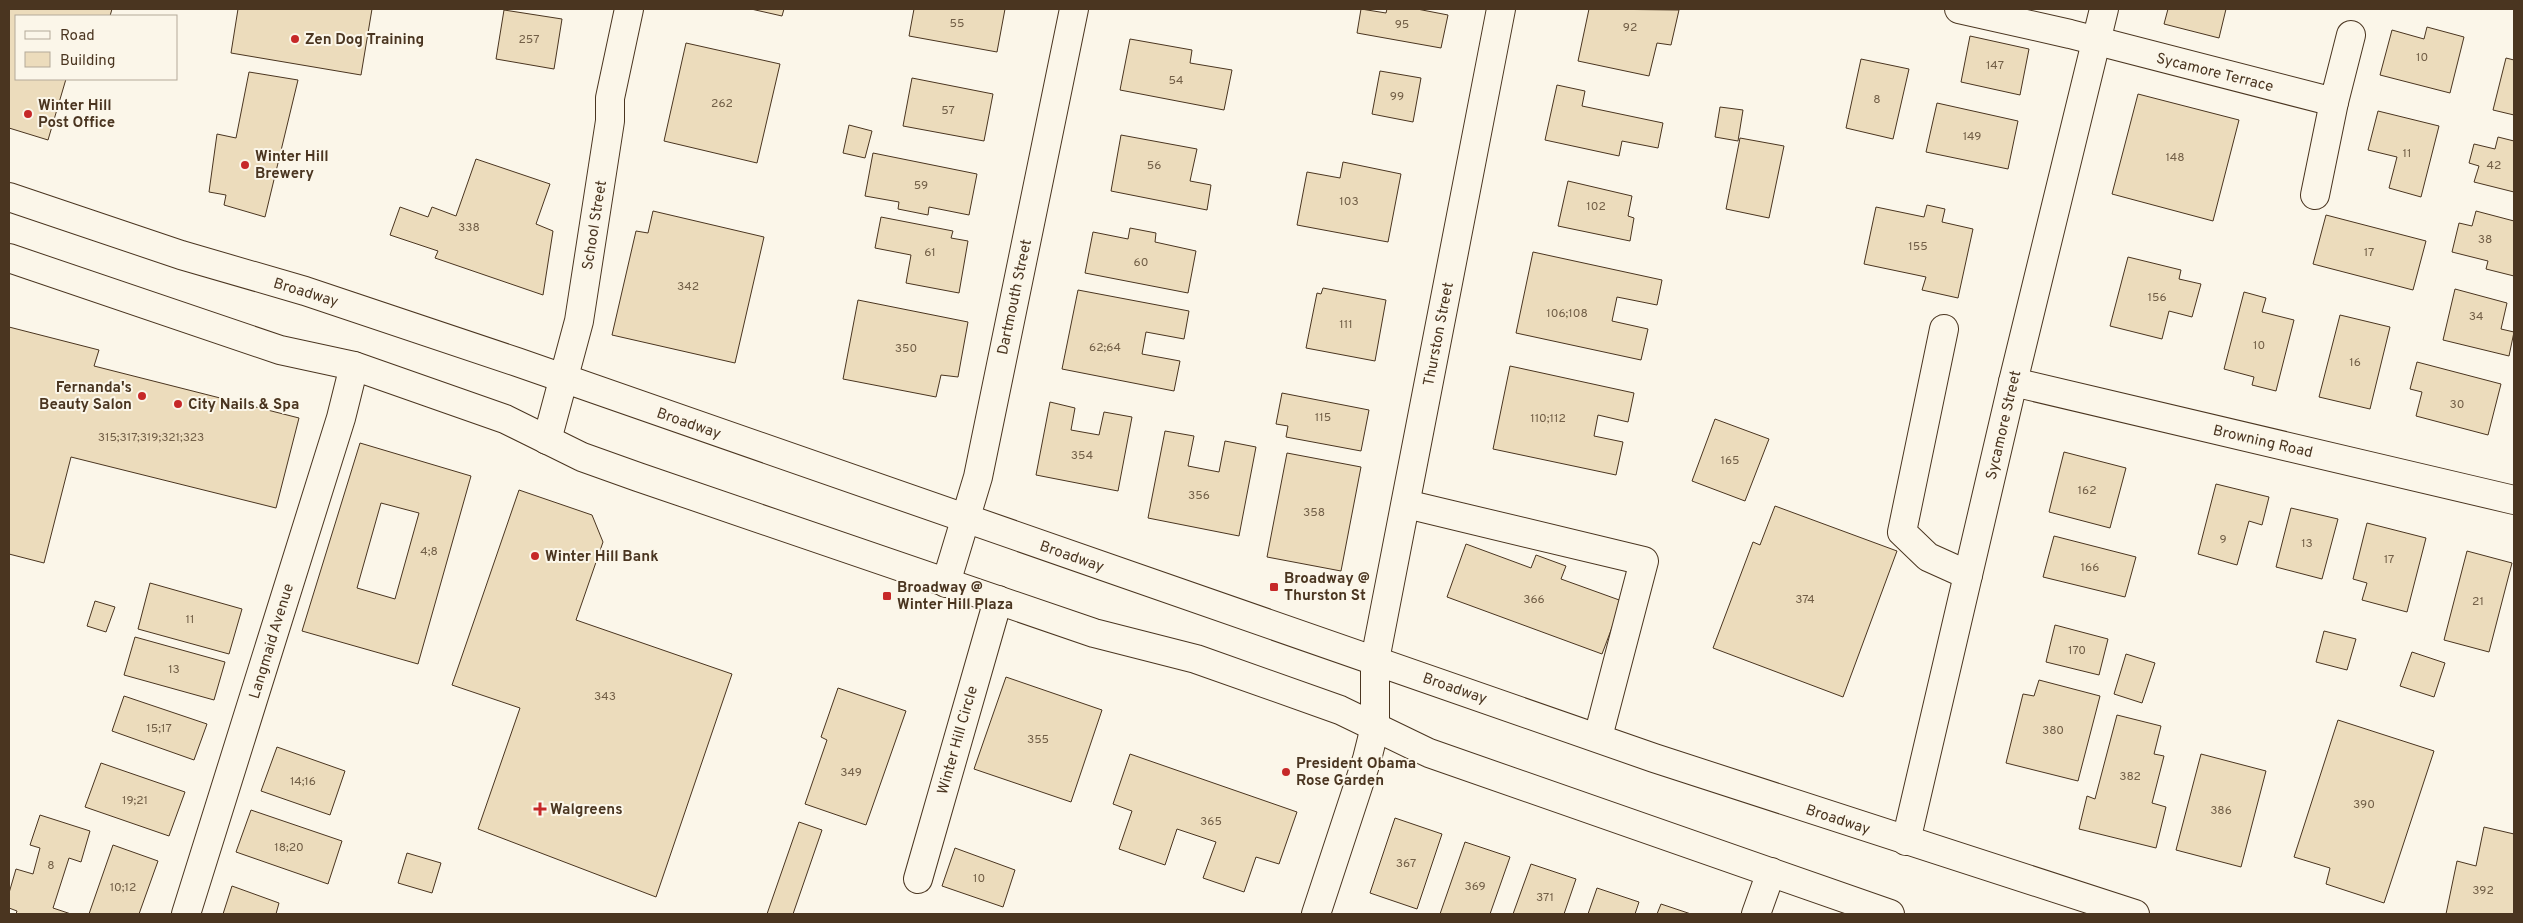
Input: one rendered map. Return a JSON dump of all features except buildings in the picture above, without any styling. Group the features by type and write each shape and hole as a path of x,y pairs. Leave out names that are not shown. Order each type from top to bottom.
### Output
{"street":[{"name":"School Street","path":"547,440 579,321 610,122 610,98 629,9"},
{"name":"Dartmouth Street","path":"946,582 978,477 1074,9"},
{"name":"Thurston Street","path":"1316,914 1367,759 1374,727 1375,660 1501,9"},
{"name":"Sycamore Terrace","path":"1959,9 2096,41 2334,102"},
{"name":"Sycamore Street","path":"1906,841 2013,382 2104,9"},
{"path":"2315,195 2334,102 2351,35"},
{"name":"Broadway","path":"9,197 181,255 305,290 564,378 1654,758 2135,914"},
{"path":"9,258 280,350 354,366 505,419 582,457 630,474 1094,633 1196,659 1340,710 1429,754 1890,914"},
{"path":"1944,329 1902,532 1928,557 1968,575"},
{"name":"Langmaid Avenue","path":"186,914 341,418 354,366"},
{"name":"Browning Road","path":"2013,382 2514,500"},
{"path":"1406,504 1644,561 1598,737"},
{"name":"Winter Hill Circle","path":"918,879 998,600"},
{"path":"1756,914 1771,872"}],"place":[{"name":"Zen Dog Training","path":"295,39"},
{"name":"Winter Hill Post Office","path":"28,114"},
{"name":"Winter Hill Brewery","path":"245,165"},
{"name":"Fernanda's Beauty Salon","path":"142,396"},
{"name":"City Nails & Spa","path":"178,404"},
{"name":"Winter Hill Bank","path":"535,556"},
{"name":"Broadway @ Thurston St","path":"1274,587"},
{"name":"Broadway @ Winter Hill Plaza","path":"887,596"},
{"name":"President Obama Rose Garden","path":"1286,772"},
{"name":"Walgreens","path":"540,809"}]}
